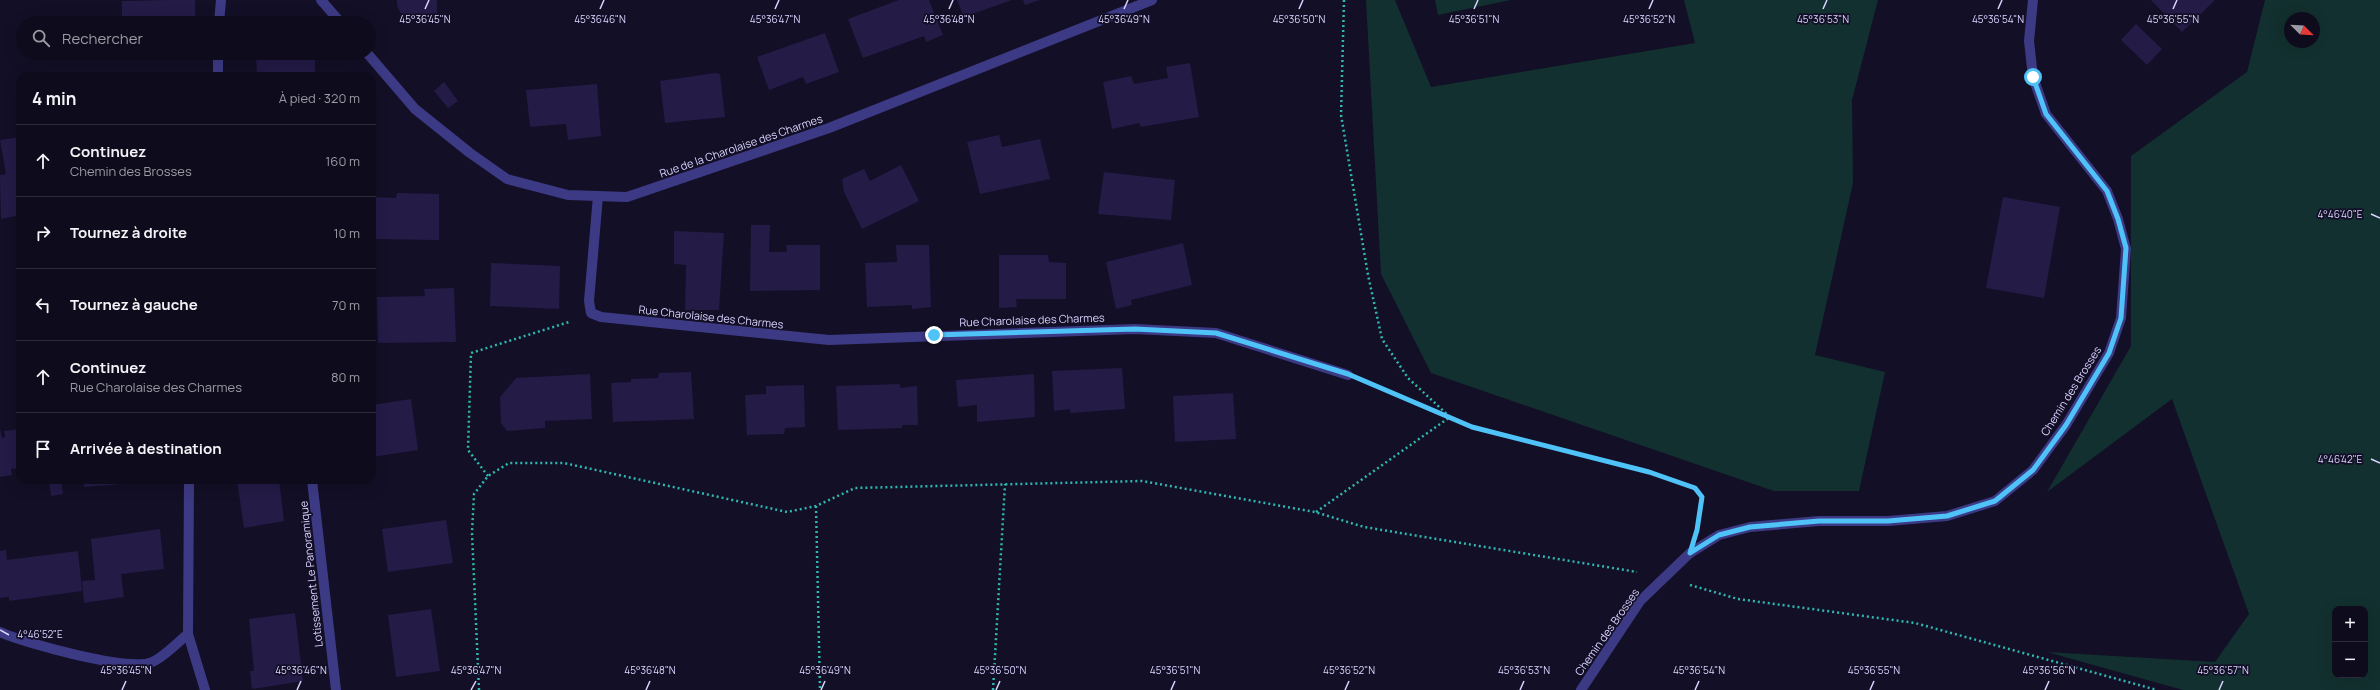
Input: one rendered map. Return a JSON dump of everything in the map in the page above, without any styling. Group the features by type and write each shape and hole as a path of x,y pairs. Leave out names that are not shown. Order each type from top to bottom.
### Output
{"street":[{"path":"220,16 221,0"},
{"path":"321,0 335,16"},
{"name":"Rue de la Charolaise des Charmes","path":"373,60 415,109 470,153 507,179 568,195 627,197 829,128 1152,0"},
{"name":"Chemin des Brosses","path":"1581,690 1640,601 1690,553 1719,535 1750,527 1819,521 1888,521 1947,516 1995,501 2033,470 2066,425 2109,353 2121,318 2126,248 2118,219 2107,191 2046,114 2032,69 2029,41 2033,0"},
{"path":"218,60 218,72"},
{"path":"590,313 589,301 598,196"},
{"name":"Rue Charolaise des Charmes","path":"590,313 609,318 829,340 1135,329 1216,333 1348,374"},
{"path":"189,484 188,634 205,690"},
{"name":"Lotissement Le Panoramique","path":"312,484 336,690"},
{"path":"0,632 91,658 120,664 152,662 188,634"}],"path":[{"path":"1344,0 1341,115 1368,275 1382,339 1408,378 1450,417"},
{"path":"488,476 468,450 471,353 553,328 590,313"},
{"path":"1348,374 1472,427 1649,472 1695,488 1702,497 1697,530 1690,553"},
{"path":"1315,512 1450,417"},
{"path":"479,690 472,533 474,494 488,476 508,463 564,463 787,512 816,506 855,488 1142,481 1315,512 1364,527 1665,577 1738,599 1915,623 2157,690"},
{"path":"993,690 1005,484"},
{"path":"816,506 820,690"}],"green space":[{"path":"1366,0 1395,0 1431,87 1695,43 1684,0 1878,0 1852,100 1853,183 1815,355 1885,372 1859,491 1774,491 1431,373 1381,274"},
{"path":"1435,0 1511,0 1438,15"},
{"path":"2265,0 2380,0 2380,690 2183,690 2047,652 2215,662 2249,614 2172,399 2047,492 2131,346 2131,156 2247,72"}],"building":[{"path":"195,0 195,16 122,16 122,1"},
{"path":"397,0 437,0 437,18 404,19 397,6"},
{"path":"899,0 929,0 943,35 926,42 924,36 863,58 848,19"},
{"path":"957,0 1012,0 964,17"},
{"path":"1023,0 1040,0 1025,5"},
{"path":"2151,0 2215,0 2182,32"},
{"path":"2136,24 2162,49 2147,65 2121,40"},
{"path":"825,33 839,72 806,84 803,77 769,90 757,57"},
{"path":"256,60 315,60 315,72 257,72"},
{"path":"1190,63 1199,117 1141,127 1139,123 1112,129 1103,82 1131,76 1134,84 1168,78 1166,67"},
{"path":"715,73 720,74 725,117 665,123 660,81"},
{"path":"444,82 458,101 448,108 434,91"},
{"path":"597,84 601,136 568,140 566,124 530,127 526,90"},
{"path":"999,135 1002,147 1040,139 1050,179 980,194 967,142"},
{"path":"16,138 16,216 1,219 0,175 6,174 0,140"},
{"path":"901,165 919,201 862,229 844,192 842,179 864,169 870,181"},
{"path":"1104,172 1175,180 1171,220 1098,214"},
{"path":"397,193 439,194 439,240 376,239 376,197 396,198"},
{"path":"2003,197 2060,207 2044,298 1986,288"},
{"path":"751,225 770,225 769,252 787,252 786,245 820,245 820,290 750,291"},
{"path":"674,231 724,233 719,310 685,310 686,265 674,264"},
{"path":"1183,243 1192,285 1131,300 1132,305 1116,309 1106,262"},
{"path":"896,245 929,245 931,307 912,309 912,305 867,307 865,263 897,262"},
{"path":"999,255 1048,255 1049,262 1066,263 1066,299 1016,299 1017,307 999,308"},
{"path":"491,263 560,266 559,309 490,306"},
{"path":"454,288 456,342 378,343 377,297 425,296 424,289"},
{"path":"1122,368 1125,409 1070,413 1070,409 1054,411 1052,371"},
{"path":"691,372 694,419 613,422 611,383 631,382 631,379 658,378 659,373"},
{"path":"590,374 592,419 545,421 545,428 507,431 501,423 500,397 516,378"},
{"path":"1034,374 1035,417 977,422 977,405 958,407 956,380"},
{"path":"900,384 900,388 917,386 918,425 902,425 902,428 838,430 836,386"},
{"path":"804,385 805,427 785,428 784,434 747,435 745,395 766,394 766,386"},
{"path":"1233,393 1236,439 1175,442 1173,396"},
{"path":"411,399 418,450 376,456 376,404"},
{"path":"0,429 2,438 5,437 4,431 16,430 16,468 11,469 12,475 0,477"},
{"path":"50,484 62,484 63,494 51,496"},
{"path":"84,484 122,484 84,487"},
{"path":"238,484 279,484 284,521 244,528"},
{"path":"446,520 453,563 388,572 382,529"},
{"path":"160,529 164,569 121,574 124,597 84,603 82,581 95,580 91,539"},
{"path":"6,550 7,560 78,551 82,591 9,601 9,597 0,598 0,551"},
{"path":"431,609 440,671 396,677 388,615"},
{"path":"295,613 303,681 252,689 250,671 254,671 249,619"}],"route":[{"path":"934,335 1135,329 1216,333 1348,374 1472,427 1649,472 1695,488 1702,497 1697,530 1690,553 1719,535 1750,527 1819,521 1888,521 1947,516 1995,501 2033,470 2066,425 2109,353 2121,318 2125,284 2126,248 2118,219 2107,191 2046,114 2033,77"}]}
